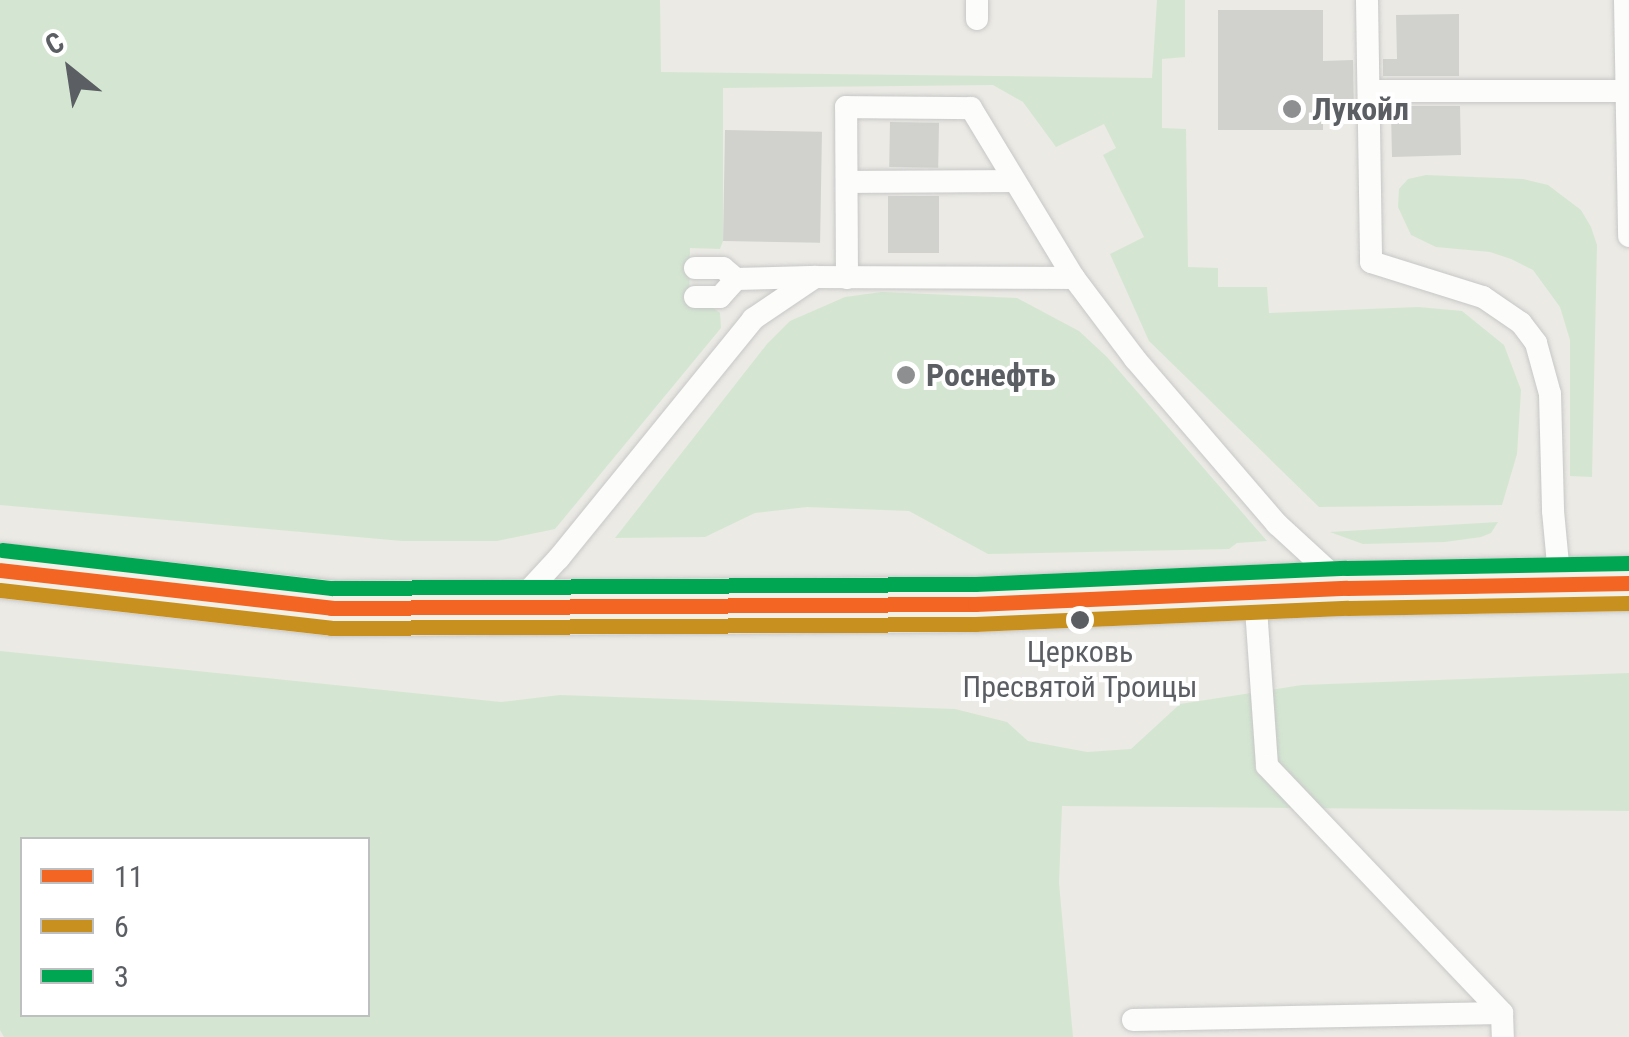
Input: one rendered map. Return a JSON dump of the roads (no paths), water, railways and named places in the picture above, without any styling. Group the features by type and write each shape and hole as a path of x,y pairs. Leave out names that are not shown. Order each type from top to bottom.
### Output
{"main road":[{"path":"0,570 331,608 975,604 1346,588 1629,583"}],"lane":[{"path":"1367,0 1371,262 1483,297 1521,323 1536,343 1550,394 1552,512 1560,584"},
{"path":"1625,0 1629,236"},
{"path":"1368,91 1625,91"},
{"path":"847,278 846,107 970,108 1074,278 1135,359 1277,524 1346,588"},
{"path":"846,182 1013,181"},
{"path":"695,268 723,268 736,279 1074,278"},
{"path":"516,604 572,543 754,319 814,277"},
{"path":"695,298 720,297 736,279"},
{"path":"1255,594 1267,766 1502,1013 1503,1037"},
{"path":"1133,1020 1502,1013"}],"place":[{"name":"Лукойл","path":"1292,109"},
{"name":"Роснефть","path":"906,375"},
{"name":"Церковь Пресвятой Троицы","path":"1080,620"}]}
